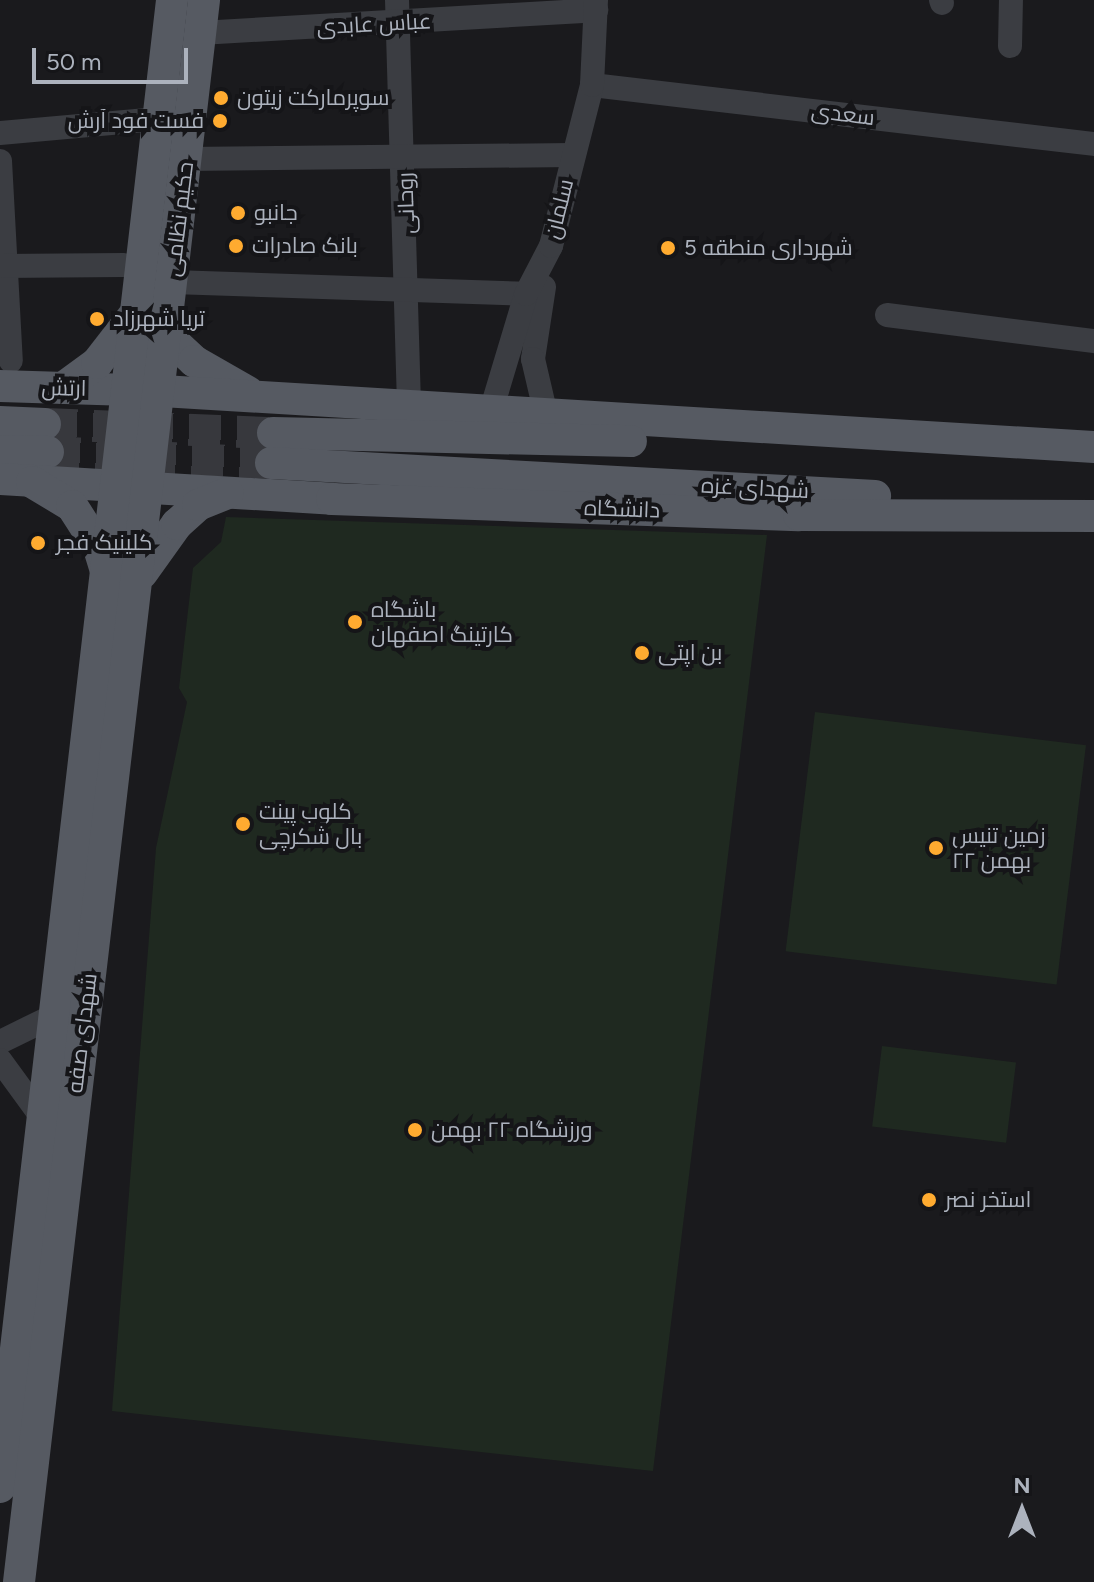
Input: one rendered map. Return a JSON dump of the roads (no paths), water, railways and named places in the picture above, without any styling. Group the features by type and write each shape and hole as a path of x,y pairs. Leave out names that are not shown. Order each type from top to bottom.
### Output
{"main road":[{"name":"حکیم نظامی","path":"135,485 123,437 135,314 132,264 158,119 172,0"},
{"name":"حکیم نظامی","path":"135,485 157,438 204,0"},
{"path":"63,388 97,363 135,314"},
{"path":"163,363 262,398"},
{"path":"163,363 262,398 1094,448"},
{"name":"ارتش","path":"5,374 63,388 130,374 163,363"},
{"path":"332,499 313,475 309,450 314,425 340,402"},
{"path":"0,422 46,438 0,451"},
{"name":"شهدای غزه","path":"1094,448 272,448 1094,515"},
{"path":"13,479 135,485"},
{"path":"13,479 52,490 72,506 121,582 198,505 228,493"},
{"name":"دانشگاه","path":"135,485 332,499 799,515 1094,515"},
{"name":"شهدای صفه","path":"0,1487 5,1410 55,1015 135,485"},
{"name":"شهدای صفه","path":"19,1582 12,1550 121,582"},
{"path":"0,1512 12,1550"}],"street":[{"path":"1010,46 1011,0"},
{"name":"عباس عابدی","path":"200,33 397,12 596,5"},
{"name":"سلمان","path":"491,411 505,375 526,294 551,246 592,85 596,5"},
{"name":"روحانی","path":"397,12 409,290 409,407"},
{"name":"سعدی","path":"592,85 1094,144"},
{"path":"0,133 158,119"},
{"path":"186,159 572,155"},
{"path":"0,161 5,374"},
{"path":"505,375 508,388 522,394 533,374 551,246"},
{"path":"2,266 132,264"},
{"path":"172,282 526,294"},
{"path":"887,315 1094,341"},
{"path":"533,374 546,415"},
{"path":"0,1042 55,1015"},
{"path":"0,1060 43,1119"}],"tunnel":[{"path":"45,424 273,433"},
{"path":"48,452 271,463"}],"place":[{"name":"سوپرمارکت زیتون","path":"221,98"},
{"name":"فست فود آرش","path":"220,121"},
{"name":"جانبو","path":"238,213"},
{"name":"بانک صادرات","path":"236,246"},
{"name":"شهرداری منطقه 5","path":"668,248"},
{"name":"تریا شهرزاد","path":"97,319"},
{"name":"کلینیک فجر","path":"38,543"},
{"name":"باشگاه کارتینگ اصفهان","path":"355,622"},
{"name":"بن اپتی","path":"642,653"},
{"name":"کلوب پینت بال شکرچی","path":"243,824"},
{"name":"زمین تنیس ۲۲ بهمن","path":"936,848"},
{"name":"ورزشگاه ۲۲ بهمن","path":"415,1130"},
{"name":"استخر نصر","path":"929,1200"}]}
